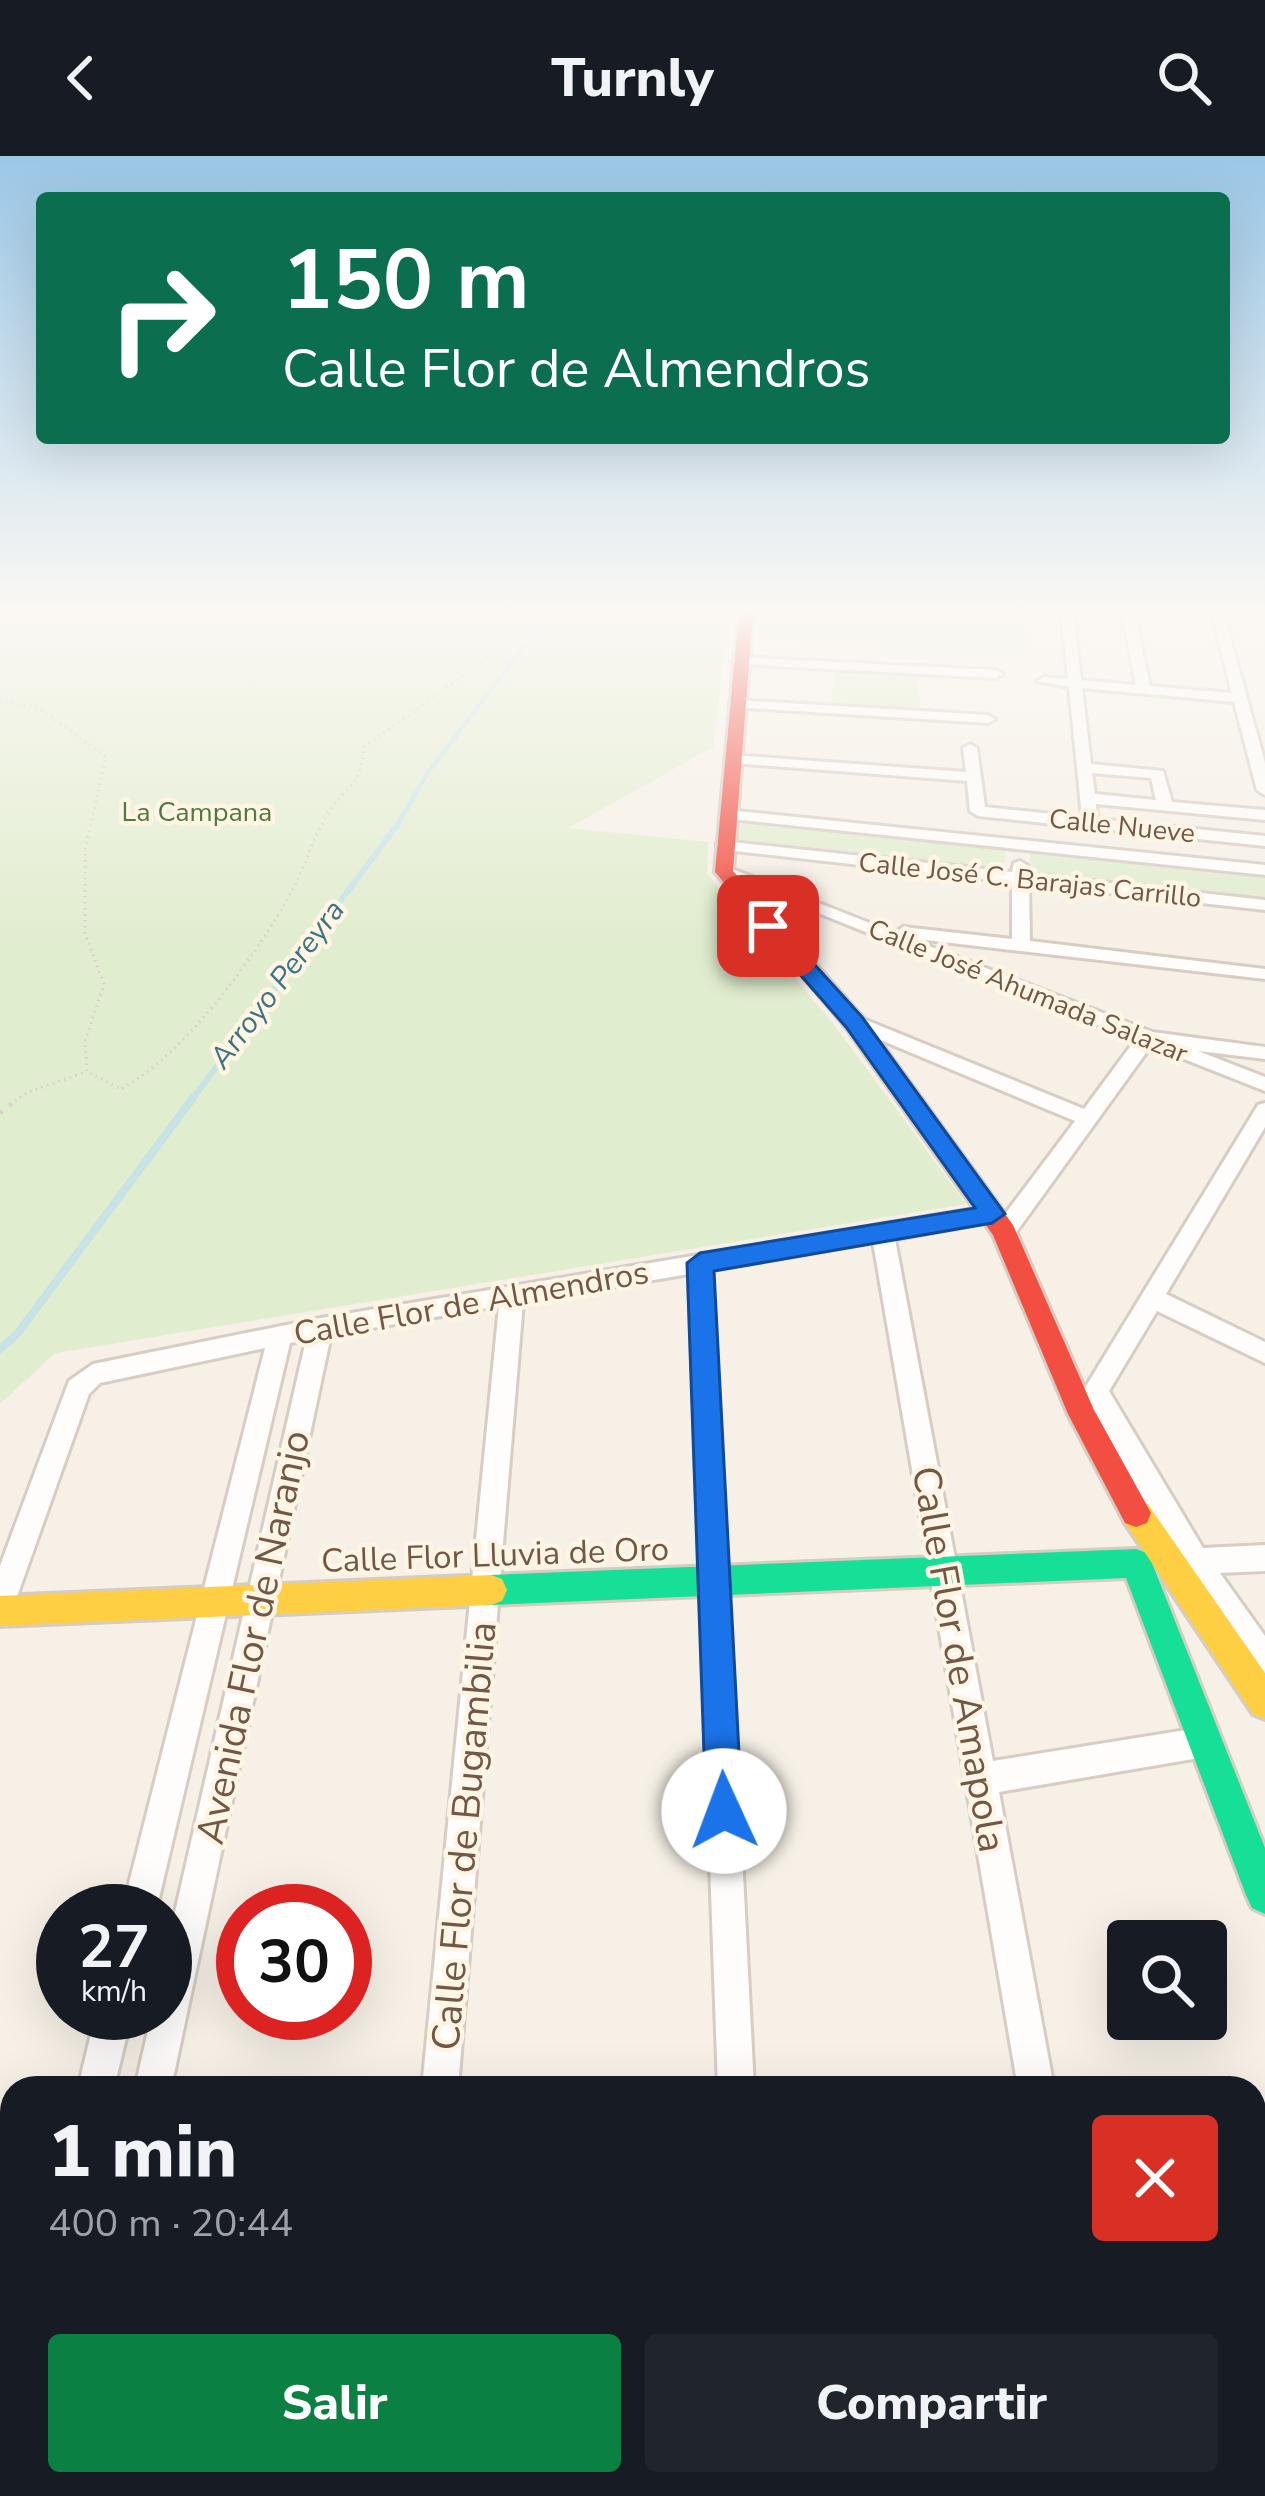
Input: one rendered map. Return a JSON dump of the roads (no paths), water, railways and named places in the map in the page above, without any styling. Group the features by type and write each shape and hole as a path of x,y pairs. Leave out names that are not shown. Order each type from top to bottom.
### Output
{"main road":[{"path":"734,721 724,859 854,1022 998,1223 1089,1402"},
{"path":"1179,1562 1265,1702"},
{"name":"Calle Flor Lluvia de Oro","path":"0,1608 1136,1563 1205,1742"},
{"path":"1205,1742 1265,1895"}],"street":[{"path":"1078,721 1090,822"},
{"path":"1246,721 1265,790"},
{"path":"732,758 973,777 970,748"},
{"path":"1084,768 1158,774 1165,805"},
{"name":"Calle Nueve","path":"973,777 978,811 1265,841"},
{"path":"1086,798 1265,815"},
{"path":"727,815 1265,870"},
{"path":"1021,845 1022,946"},
{"name":"Calle José C. Barajas Carrillo","path":"724,859 1020,878 1265,905"},
{"name":"Calle José Ahumada Salazar","path":"724,859 871,928 1265,1084"},
{"path":"871,928 1265,974"},
{"path":"854,1022 1088,1118"},
{"path":"998,1223 1088,1118 1147,1038 1265,1053"},
{"path":"1265,1110 1089,1402 1144,1485 1179,1562 1265,1660"},
{"name":"Calle Flor de Almendros","path":"0,1608 78,1388 93,1374 321,1327 882,1231 998,1223"},
{"name":"Calle Flor de Amapola","path":"882,1231 1034,2076"},
{"path":"700,1263 736,2076"},
{"name":"Calle Flor de Bugambilia","path":"441,2076 512,1297"},
{"path":"1152,1298 1265,1353"},
{"name":"Avenida Flor de Naranjo","path":"156,2076 321,1327"},
{"name":"Avenida Flor de Naranjo","path":"147,1884 280,1335"},
{"path":"1179,1562 1265,1558"},
{"path":"981,1779 1205,1742"},
{"path":"99,2076 108,2040"}],"waterway":[{"name":"Arroyo Pereyra","path":"397,825 429,771 467,721"},
{"name":"Arroyo Pereyra","path":"191,1101 397,825"},
{"name":"Arroyo Pereyra","path":"0,1349 17,1334 193,1098"}],"park label":[{"name":"La Campana","path":"197,812"}]}
